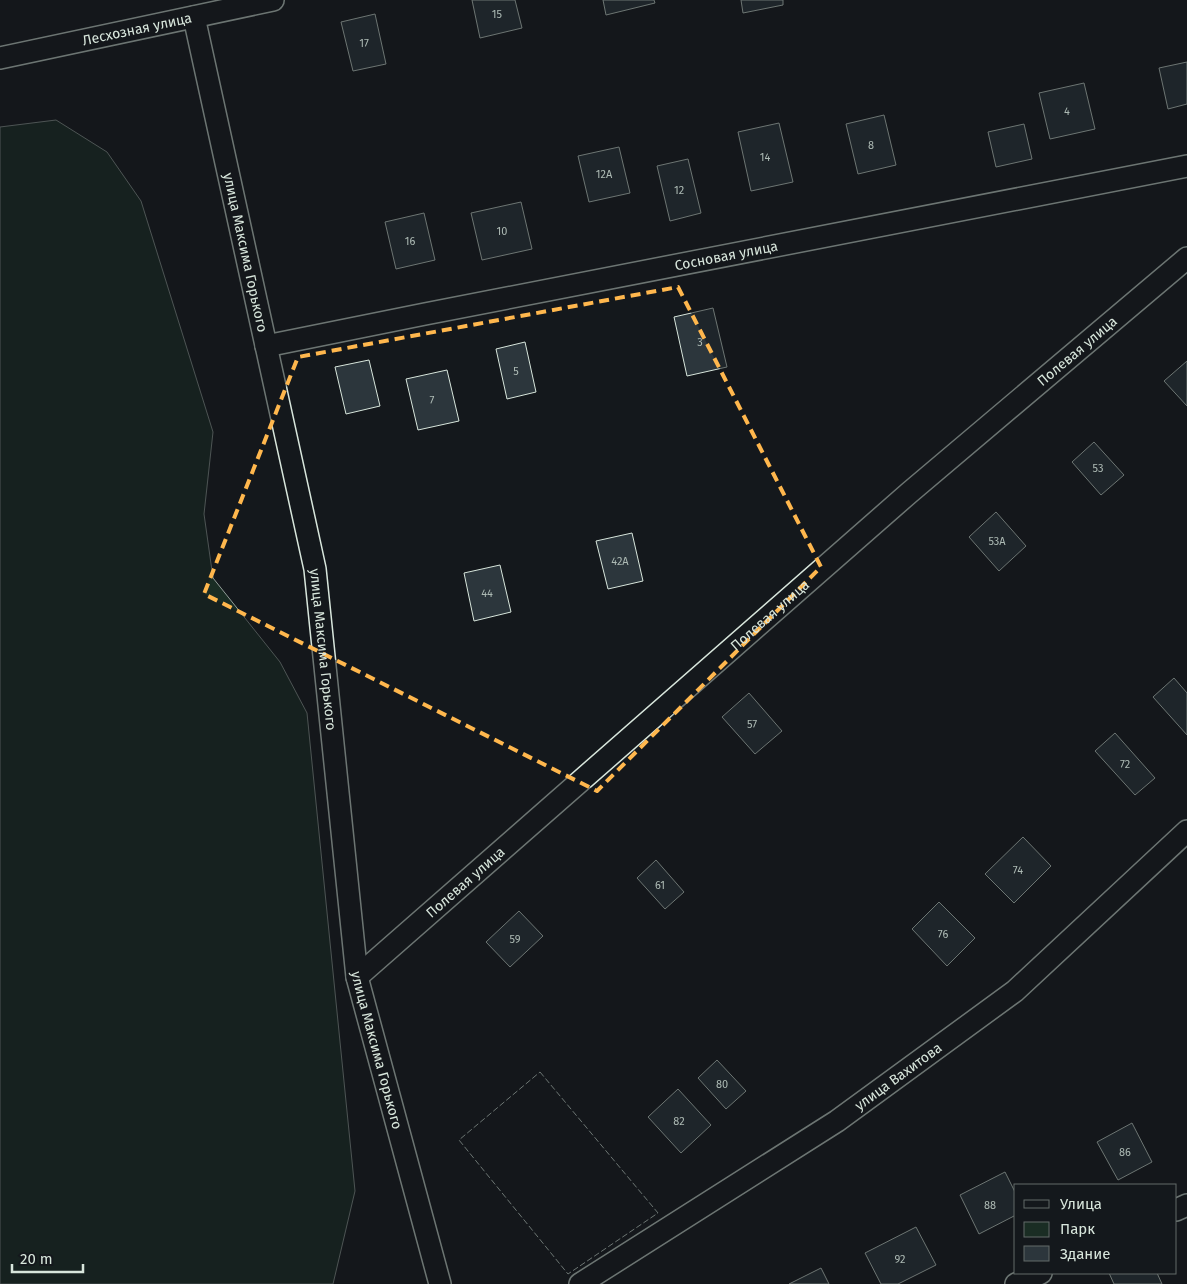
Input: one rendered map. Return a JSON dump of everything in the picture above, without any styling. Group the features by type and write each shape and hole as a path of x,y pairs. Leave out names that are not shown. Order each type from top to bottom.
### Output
{"street":[{"name":"Лесхозная улица","path":"0,58 273,0"},
{"name":"улица Максима Горького","path":"194,17 315,570 357,977 440,1284"},
{"name":"Сосновая улица","path":"266,346 1187,166"},
{"name":"Полевая улица","path":"357,977 909,493 1187,258"},
{"name":"улица Вахитова","path":"580,1284 837,1121 1015,991 1187,831"},
{"path":"1016,1284 1039,1274"}],"highlighted area":[{"path":"678,287 821,567 597,791 204,594 298,357"}],"green space":[{"path":"56,120 107,152 141,201 213,432 204,514 213,578 280,662 307,713 355,1191 333,1284 0,1284 0,127"}],"building":[{"path":"472,0 515,0 522,28 480,38"},
{"path":"603,0 654,0 655,3 606,15"},
{"path":"741,0 783,0 783,5 743,13"},
{"path":"375,14 386,64 353,71 341,22"},
{"path":"1187,62 1187,104 1168,109 1159,68"},
{"path":"1084,83 1095,129 1050,139 1039,93"},
{"path":"884,115 896,165 858,174 846,124"},
{"path":"779,123 793,182 751,191 738,132"},
{"path":"1024,124 1032,159 996,167 988,132"},
{"path":"619,147 630,193 589,202 578,156"},
{"path":"688,159 701,213 670,221 657,166"},
{"path":"521,202 532,249 482,260 471,213"},
{"path":"424,213 435,260 396,269 385,222"},
{"path":"713,308 727,367 687,376 674,317"},
{"path":"525,342 536,392 507,399 496,349"},
{"path":"369,360 380,406 346,414 335,367"},
{"path":"1187,361 1187,406 1164,381"},
{"path":"447,370 459,421 418,430 406,379"},
{"path":"1094,442 1124,475 1101,495 1072,462"},
{"path":"996,512 1026,546 999,571 969,537"},
{"path":"632,533 643,581 608,589 596,541"},
{"path":"500,565 511,612 474,621 464,573"},
{"path":"1174,678 1187,693 1187,735 1153,697"},
{"path":"749,693 782,731 755,754 722,717"},
{"path":"1115,733 1155,778 1135,795 1095,751"},
{"path":"1023,837 1051,866 1014,903 985,874"},
{"path":"656,860 684,892 665,909 637,878"},
{"path":"939,902 975,938 947,966 912,929"},
{"path":"519,911 543,936 510,967 486,942"},
{"path":"717,1060 746,1091 726,1109 698,1078"},
{"path":"678,1089 711,1125 681,1153 648,1117"},
{"path":"1132,1123 1152,1162 1118,1180 1097,1142"},
{"path":"1005,1172 1014,1190 1014,1216 979,1234 960,1195"},
{"path":"916,1227 936,1265 898,1284 881,1284 865,1253"},
{"path":"821,1268 829,1284 789,1284"},
{"path":"1109,1274 1157,1274 1162,1284 1114,1284"}],"fence":[{"path":"540,1072 658,1213 568,1274 459,1140 540,1072"}]}
